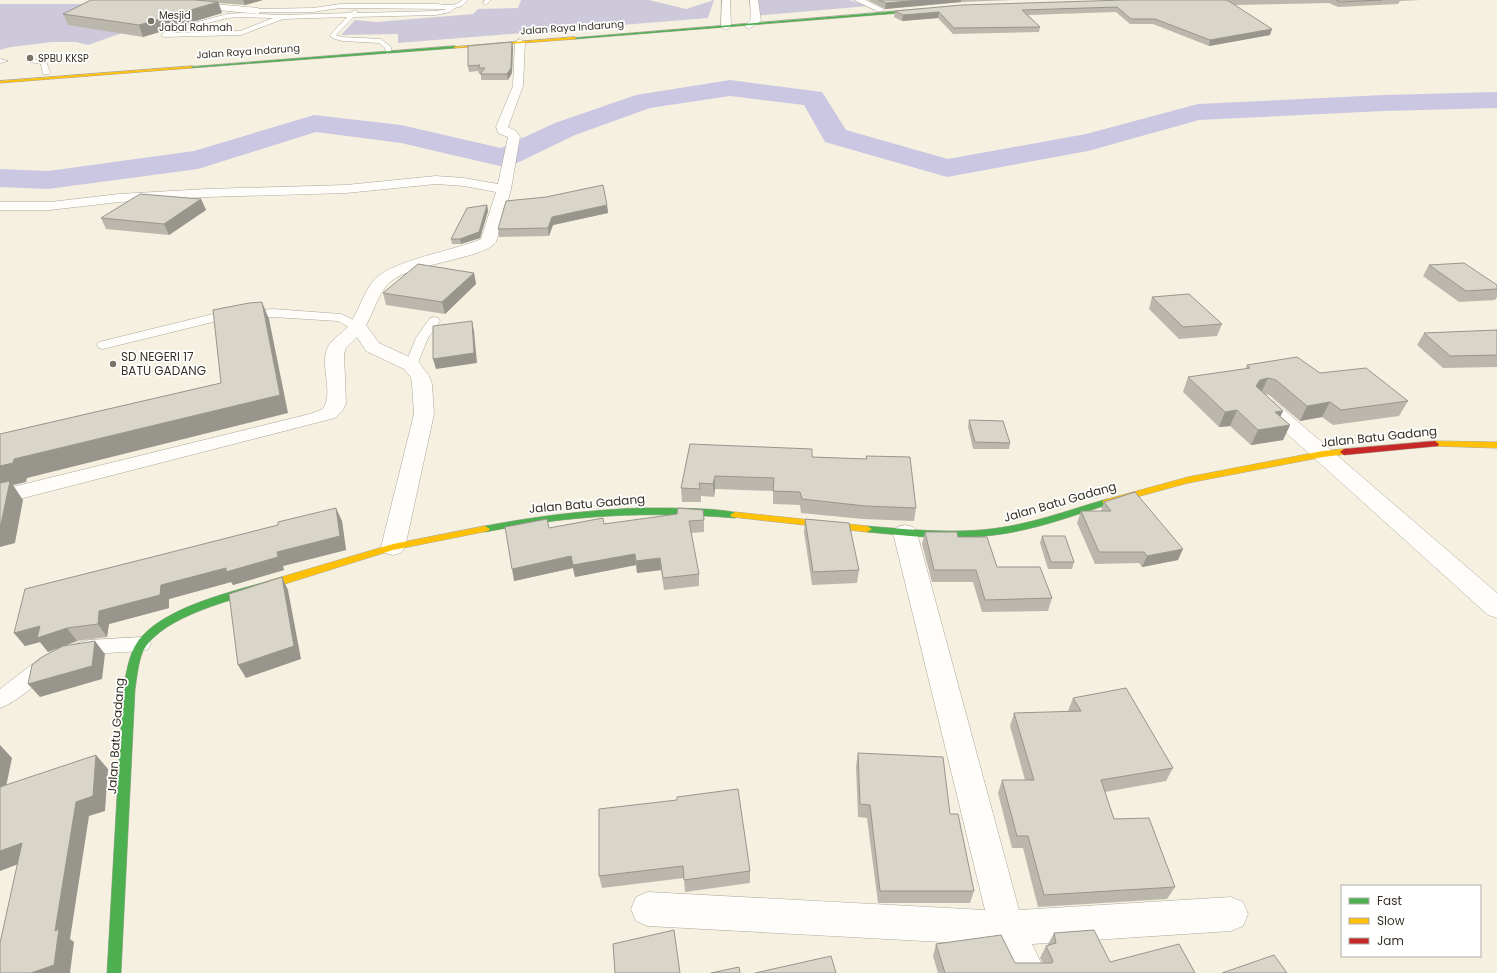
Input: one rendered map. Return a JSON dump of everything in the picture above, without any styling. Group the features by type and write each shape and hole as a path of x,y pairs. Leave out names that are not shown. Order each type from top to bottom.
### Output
{"main road":[{"name":"Jalan Raya Indarung","path":"0,82 388,50 753,23 932,7 880,9 753,23"},
{"name":"Jalan Raya Indarung","path":"0,76 520,42 726,25"},
{"name":"Jalan Batu Gadang","path":"114,973 129,690 134,664 142,644 157,630 178,616 209,604 393,547 518,522 562,516 607,511 696,511 905,533 968,534 995,532 1026,526 1113,499 1174,483 1323,454 1420,444 1455,443 1497,445"}],"street":[{"path":"726,0 726,25"},
{"path":"753,23 754,0"},
{"path":"858,0 880,9"},
{"path":"181,4 254,13"},
{"path":"0,497 326,415 334,409 336,400 334,359 336,348 344,338 358,327 368,302 390,274 407,267 468,250 488,242 506,183 514,137 512,134 502,130 502,127 518,86 520,42"},
{"path":"0,206 50,206 120,198 207,193 346,189 436,180 506,183"},
{"path":"358,327 363,332 372,347 410,365 420,376 422,384 424,414 393,547"},
{"path":"1261,400 1497,608"},
{"path":"905,533 1006,928 1028,973"},
{"path":"648,909 1006,928 1231,914"}],"lane":[{"path":"332,7 342,0"},
{"path":"367,0 333,35 334,37 342,39 381,41 388,50"},
{"path":"282,17 245,32 164,35 167,32 227,16 313,10 332,7 450,7 460,5 465,0"},
{"path":"183,35 254,13 282,17 352,16 440,13 451,10 452,8 450,7"},
{"path":"244,24 267,16"},
{"path":"214,34 237,27"},
{"path":"32,61 44,62 46,72"},
{"path":"103,345 212,318 273,313 341,318 358,327"},
{"path":"410,365 422,338 434,321"},
{"path":"0,700 27,680 46,663 64,654 88,647 142,644"}],"shaded area":[{"path":"521,0 649,0 686,9 714,0 708,18 398,43 398,34 341,35 355,20 376,22 473,14 478,9 518,8"},
{"path":"751,0 849,0 868,6 753,16"},
{"path":"0,4 94,4 73,24 122,33 88,45 76,42 52,42 11,47 0,50"}],"building":[{"path":"91,0 196,0 218,2 139,25 63,14"},
{"path":"879,0 921,0 886,3"},
{"path":"1124,0 1227,0 1272,29 1210,40 1155,19 1131,19 1117,7 1022,10 1040,27 954,28 939,12 903,15 895,11 962,5"},
{"path":"1336,0 1382,0 1340,2"},
{"path":"512,42 511,68 507,74 480,74 485,68 478,68 480,65 468,66 468,46"},
{"path":"603,185 607,205 552,217 548,228 498,229 506,201 546,197"},
{"path":"140,194 201,199 164,224 101,218"},
{"path":"487,205 479,232 460,239 451,239 467,208"},
{"path":"1464,263 1497,285 1497,289 1466,291 1429,265"},
{"path":"418,264 474,273 442,302 383,293"},
{"path":"1189,294 1222,324 1183,327 1152,297"},
{"path":"262,302 280,395 14,459 13,463 0,466 0,434 221,383 213,310"},
{"path":"472,321 474,353 433,359 433,326"},
{"path":"1497,330 1497,355 1450,356 1424,333"},
{"path":"1297,357 1320,373 1366,368 1408,401 1341,410 1330,402 1307,406 1276,380 1268,378 1260,380 1256,386 1283,411 1275,412 1290,425 1258,430 1237,410 1225,412 1188,377 1250,368 1247,365"},
{"path":"969,420 1003,421 1010,443 975,442"},
{"path":"690,444 812,449 812,457 867,459 866,456 910,457 916,508 865,506 802,499 800,492 773,491 774,478 715,476 713,484 699,483 700,489 681,488"},
{"path":"10,481 1,524 0,524 0,483"},
{"path":"1135,492 1183,549 1147,556 1144,552 1099,552 1081,511 1111,511 1104,502"},
{"path":"336,508 340,536 277,552 278,557 226,572 226,568 161,585 160,595 99,611 98,624 67,628 37,638 40,626 14,633 25,589 278,525 278,522"},
{"path":"678,508 703,510 704,520 689,521 699,574 663,578 660,558 636,561 635,554 573,565 571,556 512,569 505,527 547,519 549,528 603,518 604,524 677,514"},
{"path":"805,519 849,523 859,570 813,572"},
{"path":"925,532 957,532 958,537 987,537 997,567 1040,567 1052,598 985,600 976,570 934,570"},
{"path":"1042,536 1065,536 1074,562 1051,562"},
{"path":"282,577 294,646 238,665 229,594"},
{"path":"95,641 92,666 28,684 32,665 42,657 63,646"},
{"path":"1126,688 1173,768 1101,780 1114,819 1149,818 1175,887 1044,895 1028,836 1017,836 1002,780 1034,780 1014,713 1081,711 1073,698"},
{"path":"858,753 943,757 950,814 958,814 974,891 880,891 870,805 860,804"},
{"path":"96,755 93,796 76,802 55,931 59,929 54,965 31,973 0,973 0,943 22,843 0,851 0,787"},
{"path":"738,789 750,871 684,880 683,866 599,876 599,809 677,800 677,797"},
{"path":"674,930 680,973 615,973 613,944"},
{"path":"1094,930 1110,962 1179,944 1195,973 945,973 936,944 1001,935 1015,963 1052,963 1053,961 1046,946 1056,943 1054,933"},
{"path":"1274,955 1287,973 1222,973"},
{"path":"831,956 836,973 755,973"},
{"path":"739,967 740,973 711,973"}],"waterway":[{"path":"0,178 48,180 198,160 314,123 401,134 504,158 565,129 645,101 730,88 813,98 835,136 947,168 1088,142 1198,112 1384,103 1497,100"}],"traffic: fast":[{"path":"575,38 924,10"},
{"path":"191,67 455,47"},
{"path":"867,529 947,535 979,534 1009,530 1107,502"},
{"path":"485,529 548,518 610,512 671,511 735,515"},
{"path":"114,973 129,690 137,653 143,643 155,631 169,621 220,599 272,584"}],"traffic: slow":[{"path":"455,47 575,38"},
{"path":"0,82 191,67"},
{"path":"1435,444 1497,445"},
{"path":"1107,502 1188,480 1323,454 1344,452"},
{"path":"735,515 867,529"},
{"path":"272,584 393,547 485,529"}],"traffic: jam":[{"path":"1344,452 1435,444"}],"place":[{"name":"Mesjid Jabal Rahmah","path":"151,21"},
{"name":"SPBU KKSP","path":"30,58"},
{"name":"SD NEGERI 17 BATU GADANG","path":"113,364"}]}
